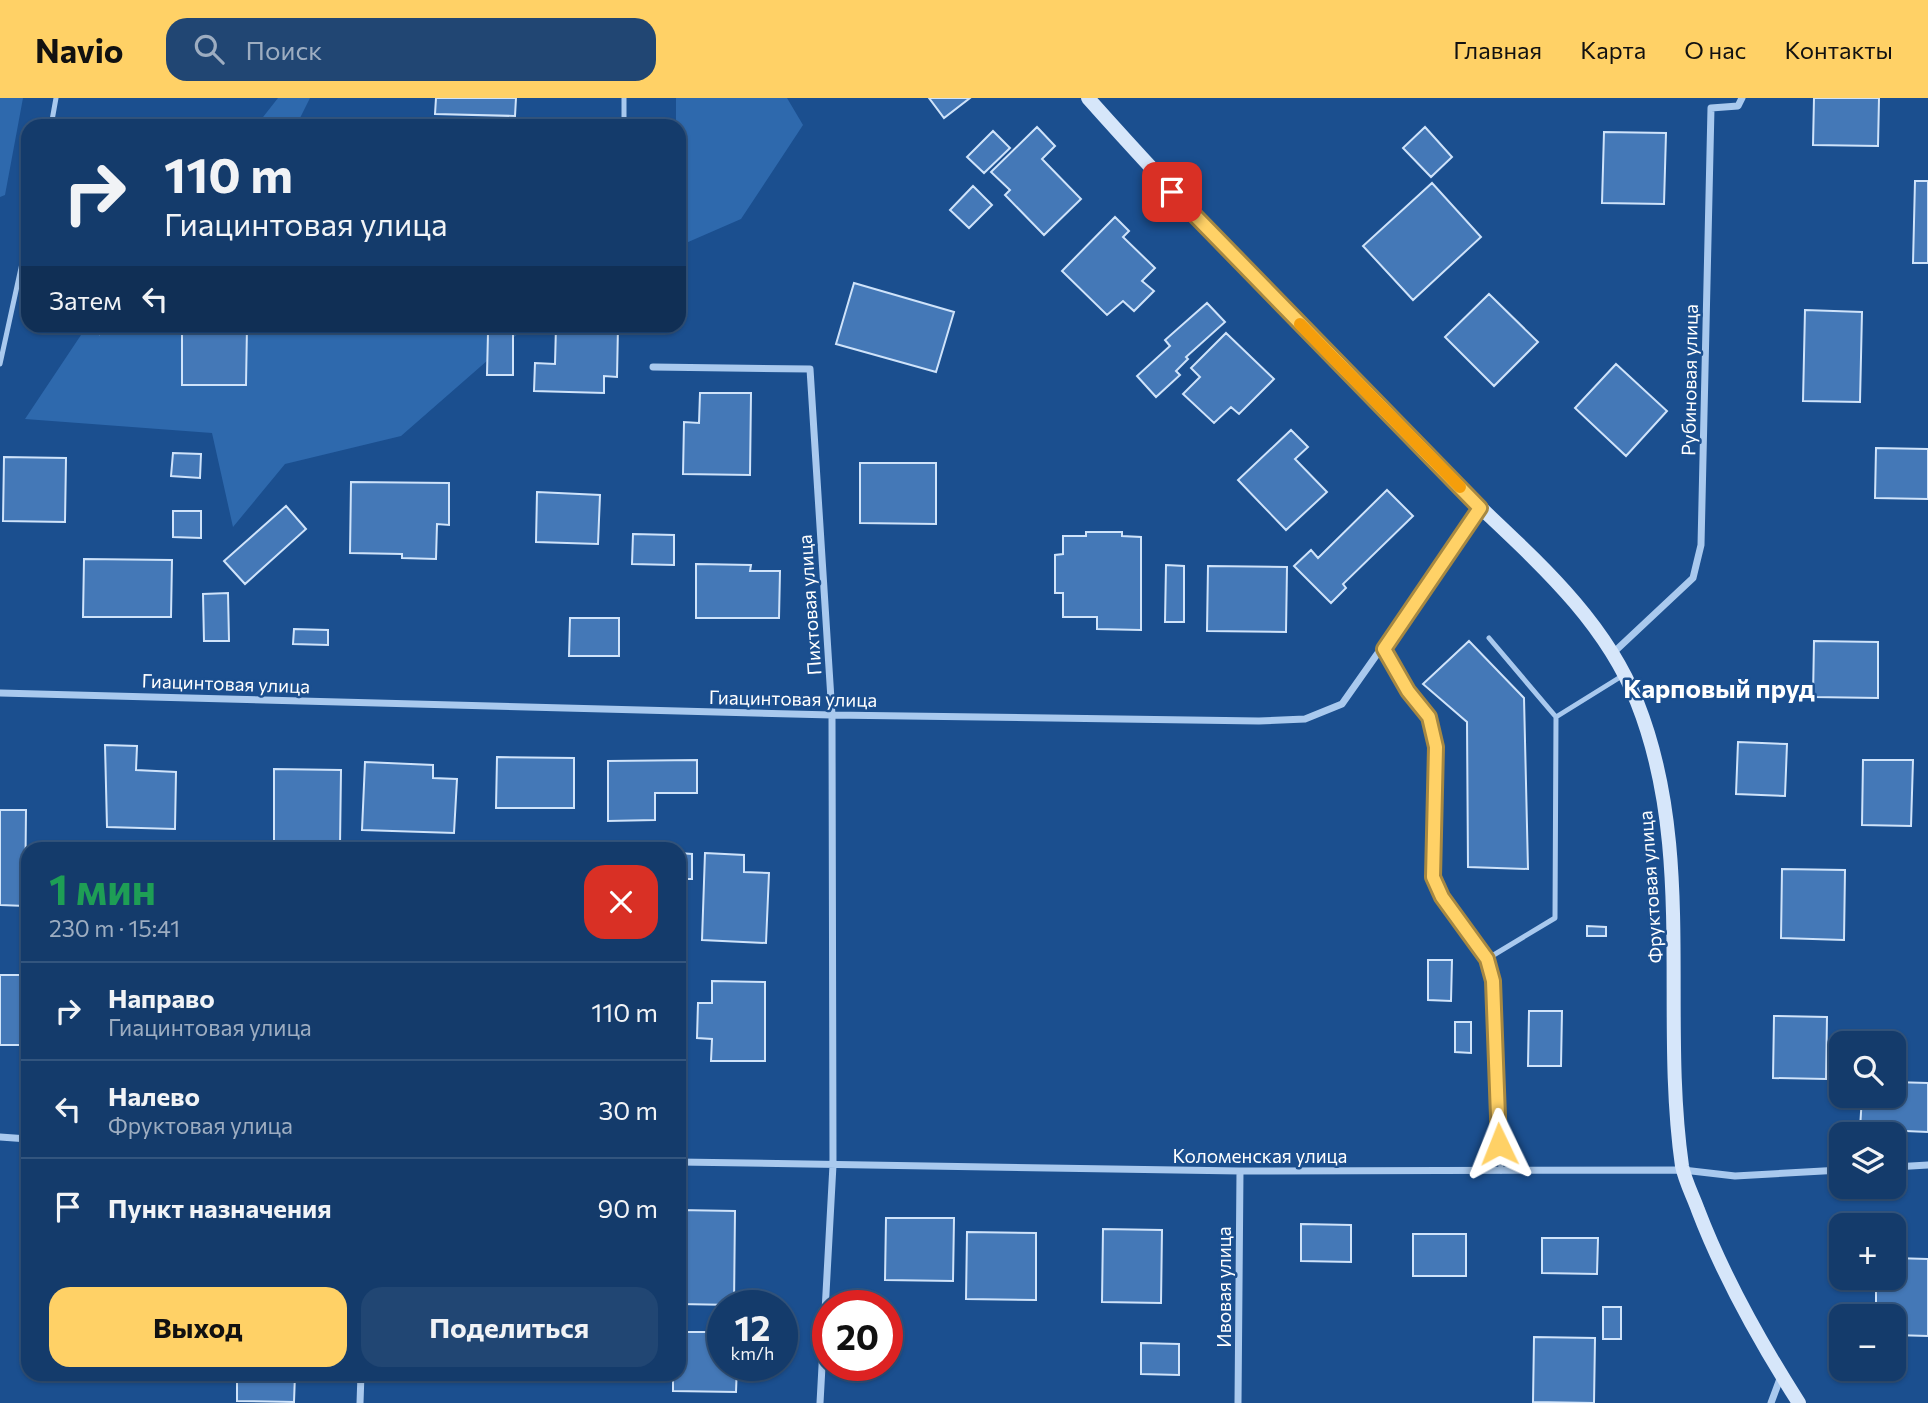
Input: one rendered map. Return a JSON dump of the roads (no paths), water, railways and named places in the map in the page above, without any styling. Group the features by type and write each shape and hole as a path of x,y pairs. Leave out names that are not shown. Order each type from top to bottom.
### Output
{"street":[{"name":"Фруктовая улица","path":"1088,98 1172,192 1480,508 1583,608 1625,674 1650,741 1665,807 1673,884 1677,1098 1683,1170 1711,1244 1746,1314 1799,1403"},
{"name":"Рубиновая улица","path":"1613,653 1693,578 1701,545 1711,108 1738,106 1742,98"},
{"name":"Пихтовая улица","path":"653,367 810,369 832,715 833,1165 820,1403"},
{"name":"Гиацинтовая улица","path":"0,693 832,715 1259,721 1305,719 1342,704 1384,649 1480,508"},
{"path":"0,1137 21,1138"},
{"name":"Коломенская улица","path":"686,1163 1240,1171 1683,1170 1735,1175 1829,1171"},
{"path":"1906,1166 1928,1165"},
{"name":"Ивовая улица","path":"1238,1403 1240,1171"},
{"path":"1772,1403 1782,1376"},
{"path":"360,1381 360,1403"}],"lane":[{"path":"52,119 56,98"},
{"path":"624,98 624,119"},
{"path":"0,364 21,268"},
{"path":"1487,959 1555,918 1556,717 1489,638"},
{"path":"1384,649 1408,691 1429,717 1436,747 1433,877 1442,897 1487,959 1493,981 1501,1171"},
{"path":"1556,717 1625,674"}],"district":[{"name":"Карповый пруд","path":"1719,687"}]}
